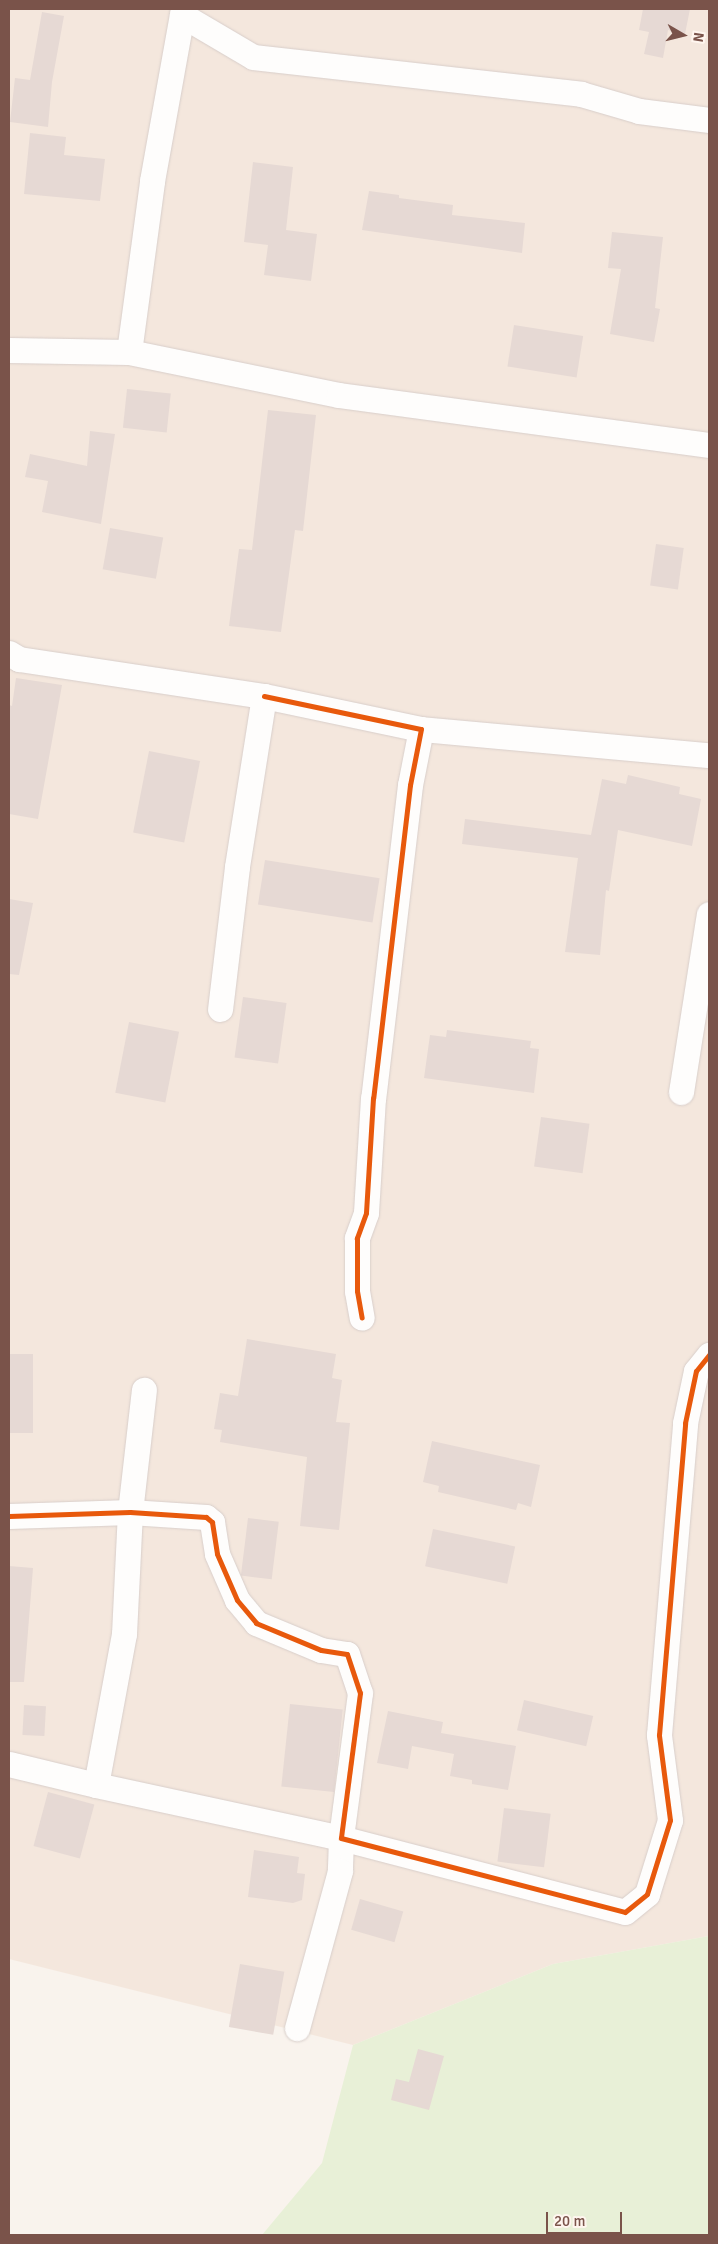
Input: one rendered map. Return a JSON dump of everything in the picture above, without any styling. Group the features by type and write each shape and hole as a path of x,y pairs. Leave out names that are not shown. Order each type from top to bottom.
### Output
{"street":[{"path":"129,352 152,181 183,12 253,57 581,94 639,111 709,120"},
{"path":"9,350 129,352 339,395 709,445"},
{"path":"9,653 19,658 264,696 421,729 709,755"},
{"path":"220,1010 245,809 264,696"},
{"path":"362,1318 357,1291 357,1238 366,1213 373,1098 410,786 421,729"},
{"path":"680,1092 709,914"},
{"path":"9,1764 342,1838 625,1912 647,1894 670,1820 659,1735 685,1423 696,1371 709,1355"},
{"path":"96,1784 124,1634 130,1512 144,1390"},
{"path":"9,1516 130,1512 206,1517 212,1522 217,1554 237,1600 256,1623 321,1650 347,1654 360,1693 342,1838 340,1871 297,2028"}],"shaded area":[{"path":"9,9 709,9 709,1936 553,1964 353,2045 9,1959"}],"green space":[{"path":"709,1936 709,2235 262,2235 322,2163 353,2045 553,1964"}],"building":[{"path":"643,9 690,9 685,34 668,30 663,58 644,54 649,32 639,30"},
{"path":"42,12 64,16 52,82 48,127 10,122 15,78 30,80"},
{"path":"30,133 66,137 64,155 105,159 100,201 24,194"},
{"path":"253,162 293,167 286,230 317,234 311,281 264,275 268,245 244,242"},
{"path":"369,191 399,195 399,198 453,205 452,215 525,223 522,253 362,230"},
{"path":"612,232 663,237 655,308 660,309 654,342 610,334 621,269 608,268"},
{"path":"514,325 583,336 577,377 507,366"},
{"path":"127,389 171,394 167,432 123,428"},
{"path":"268,410 316,415 303,531 295,530 281,632 229,626 239,549 252,550"},
{"path":"90,431 115,434 101,524 42,512 48,481 25,477 30,454 87,466"},
{"path":"110,528 163,537 156,579 103,569"},
{"path":"656,544 684,548 678,589 650,586"},
{"path":"16,678 62,685 38,819 9,814 9,705 12,706"},
{"path":"149,751 200,761 184,842 133,832"},
{"path":"628,775 680,787 679,794 701,799 692,846 618,830 609,891 606,890 600,955 565,952 578,858 462,844 465,819 591,835 602,779 626,784"},
{"path":"265,860 380,878 373,923 258,904"},
{"path":"9,899 33,903 19,975 9,974"},
{"path":"243,997 287,1003 278,1064 235,1057"},
{"path":"129,1022 179,1032 165,1102 115,1093"},
{"path":"447,1030 531,1041 530,1048 539,1049 534,1093 424,1078 430,1035 446,1037"},
{"path":"541,1117 590,1124 583,1173 534,1167"},
{"path":"247,1339 336,1354 332,1378 342,1380 336,1422 350,1423 339,1530 300,1526 307,1457 220,1442 222,1430 214,1429 220,1393 238,1396"},
{"path":"9,1354 33,1354 33,1433 9,1433"},
{"path":"432,1441 540,1465 531,1507 518,1503 516,1510 438,1492 439,1486 423,1482"},
{"path":"248,1518 279,1522 272,1579 241,1576"},
{"path":"433,1529 515,1546 507,1584 425,1566"},
{"path":"9,1566 33,1568 24,1682 9,1682"},
{"path":"524,1700 593,1716 586,1746 517,1730"},
{"path":"290,1704 343,1710 334,1792 281,1787"},
{"path":"24,1705 46,1706 44,1736 22,1735"},
{"path":"388,1711 443,1722 441,1733 516,1746 508,1790 472,1784 472,1780 450,1776 454,1754 412,1746 408,1769 377,1763"},
{"path":"48,1792 94,1804 80,1859 34,1846"},
{"path":"504,1808 551,1814 544,1867 497,1862"},
{"path":"254,1850 299,1857 297,1873 305,1874 302,1900 293,1903 248,1897"},
{"path":"360,1899 403,1911 394,1942 351,1930"},
{"path":"240,1964 284,1972 273,2035 229,2027"},
{"path":"418,2049 444,2056 429,2110 391,2100 396,2079 409,2082"}],"cycle path":[{"path":"264,696 421,729 410,785 373,1098 366,1213 357,1238 357,1291 362,1318"},
{"path":"9,1516 130,1512 206,1517 212,1522 217,1554 237,1600 256,1623 321,1650 347,1654 360,1693 341,1838 625,1912 647,1894 670,1820 659,1735 685,1423 696,1371 709,1355"}]}
